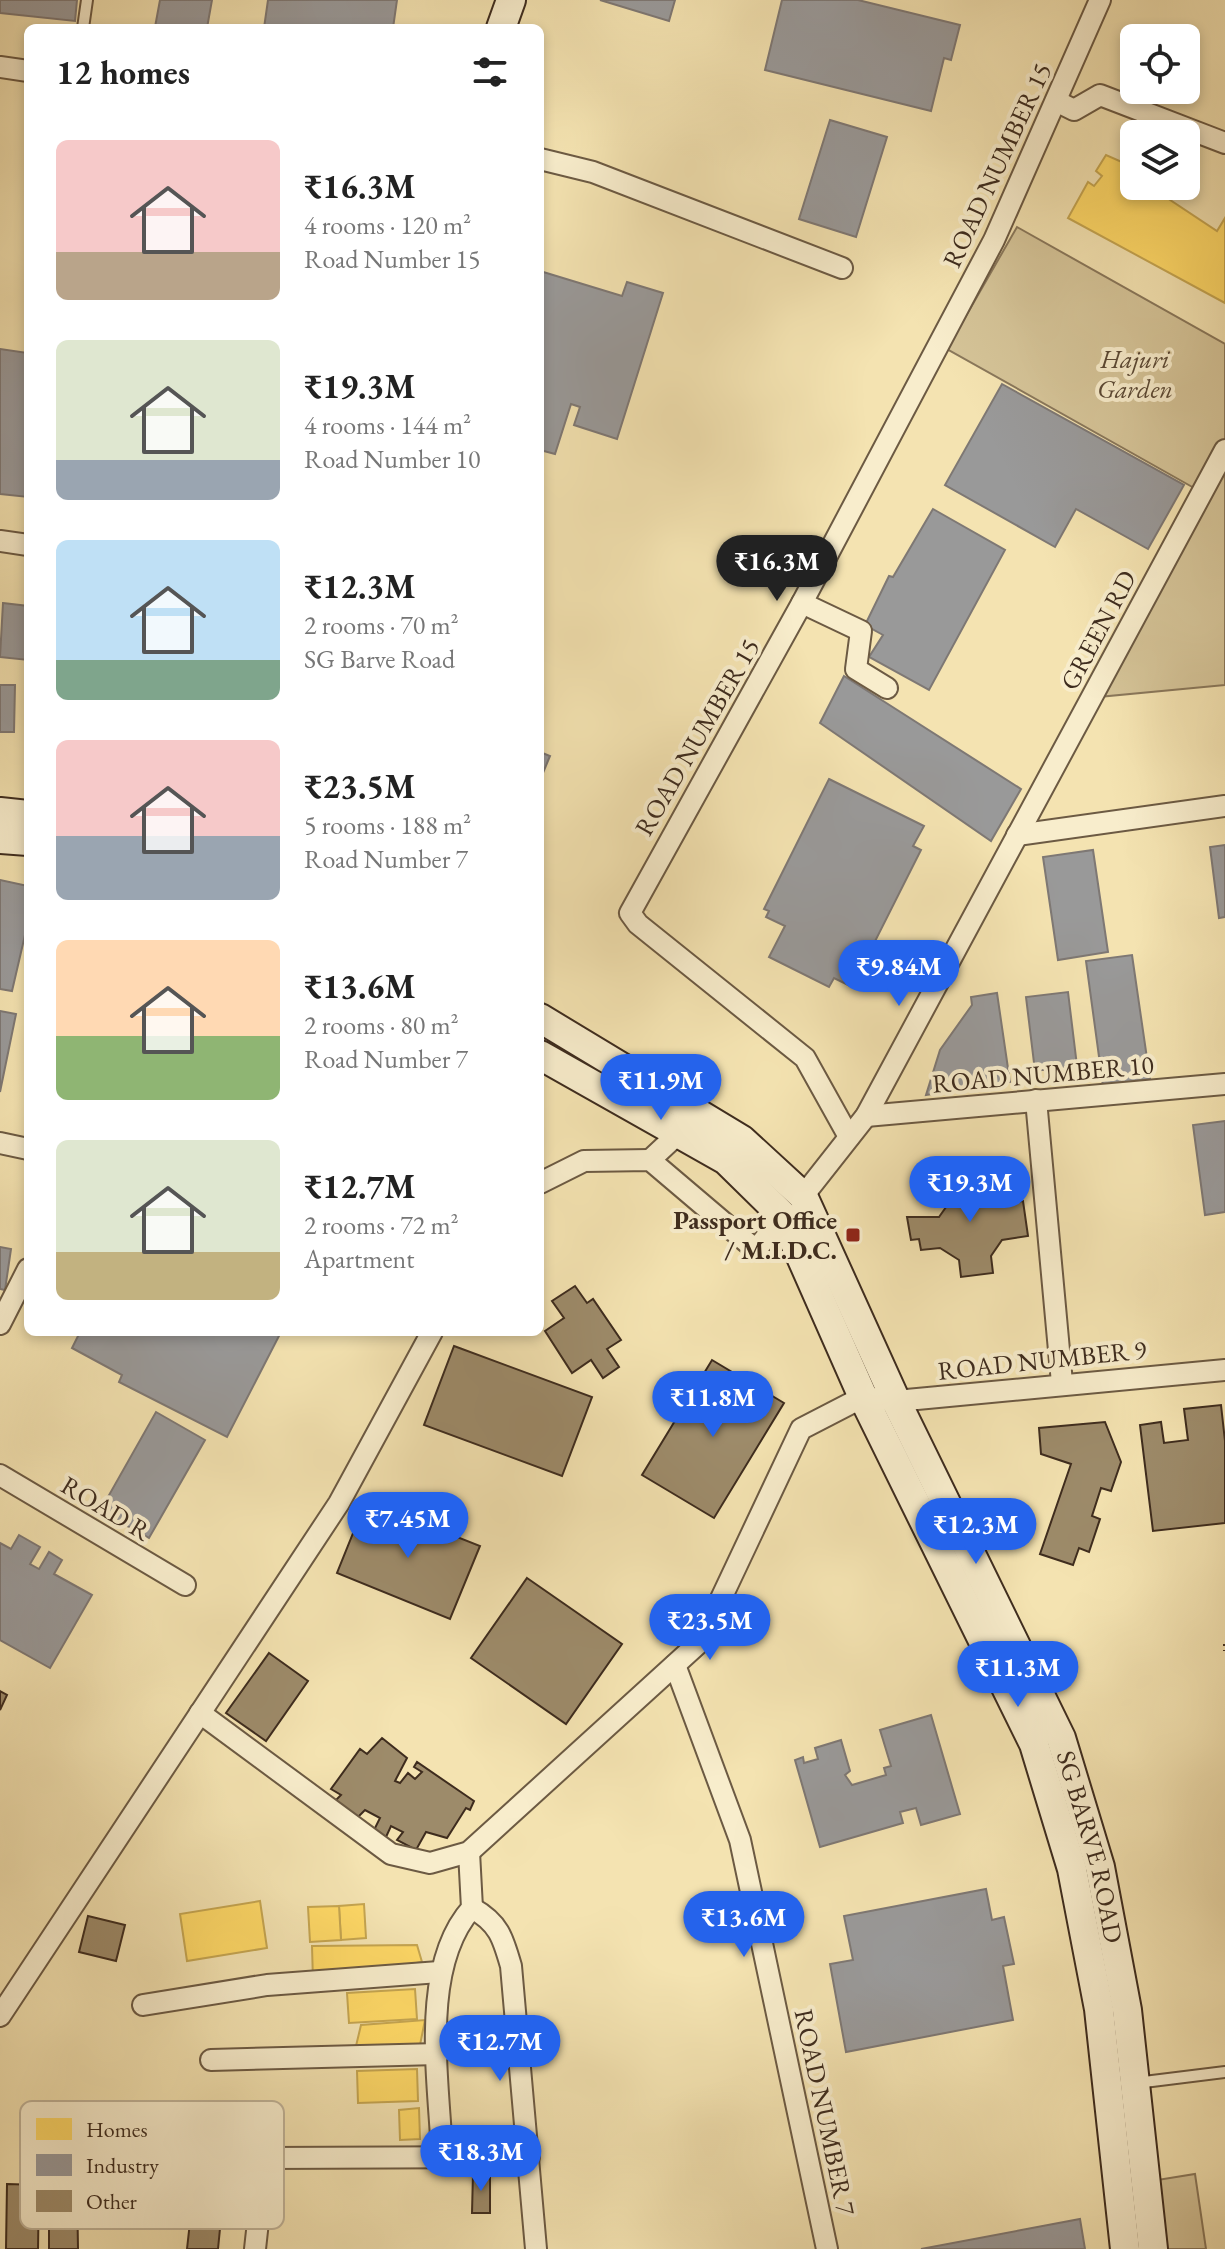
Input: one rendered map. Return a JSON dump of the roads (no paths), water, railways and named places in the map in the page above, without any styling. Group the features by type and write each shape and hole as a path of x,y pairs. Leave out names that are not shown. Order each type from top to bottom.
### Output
{"main road":[{"path":"502,24 511,0"},
{"path":"0,812 24,815"},
{"path":"0,839 24,841"},
{"name":"SG BARVE ROAD","path":"544,1020 742,1140 793,1206 896,1401 1061,1738 1100,1867 1127,2010 1153,2249"},
{"name":"SG BARVE ROAD","path":"544,1057 680,1132 793,1206 863,1397 1034,1744 1072,1869 1099,2009 1125,2249"}],"street":[{"name":"ROAD NUMBER 15","path":"849,1137 805,1058 638,924 630,913 802,603 994,240 1100,0"},
{"path":"0,67 24,70"},
{"path":"1056,101 1074,110 1100,95 1225,143"},
{"path":"544,160 593,172 842,268"},
{"name":"GREEN RD","path":"650,1160 756,1250 849,1137 866,1116 1225,450"},
{"path":"0,541 24,544"},
{"path":"802,603 861,631 856,669 887,688"},
{"path":"1017,835 1225,806"},
{"name":"ROAD NUMBER 10","path":"866,1116 1225,1084"},
{"path":"1036,1100 1062,1383"},
{"path":"544,1181 584,1161 650,1160 680,1132"},
{"path":"0,1143 24,1148"},
{"path":"0,1324 24,1277"},
{"path":"0,2016 237,1662 339,1503 430,1336"},
{"name":"ROAD NUMBER 9","path":"863,1397 896,1401 1225,1370"},
{"path":"200,1713 391,1854 430,1863 469,1852 701,1641 801,1429 863,1397"},
{"name":"ROAD R","path":"0,1475 185,1585"},
{"name":"ROAD NUMBER 7","path":"675,1665 740,1840 827,2249"},
{"path":"442,2155 439,1972 459,1923 472,1908 469,1852"},
{"path":"472,1908 493,1920 502,1933 511,1966 536,2249"},
{"path":"143,2005 267,1985 439,1972"},
{"path":"211,2060 438,2054"},
{"path":"284,2158 529,2157"},
{"path":"255,2249 257,2229"}],"lane":[{"path":"84,24 87,0"},
{"path":"1135,2083 1225,2072"}],"place":[{"name":"Passport Office / M.I.D.C.","path":"853,1235"}],"park label":[{"name":"Hajuri Garden","path":"1135,374"}]}
